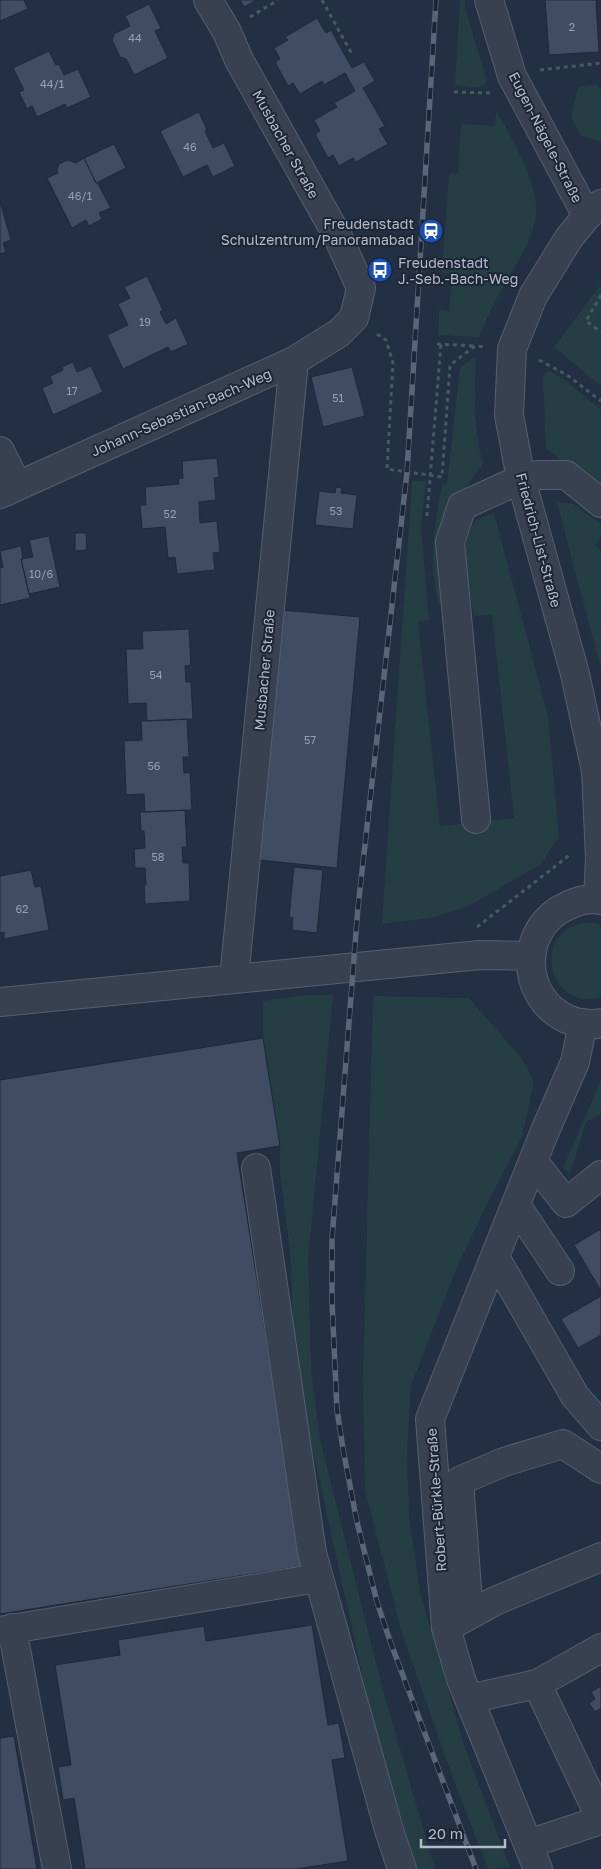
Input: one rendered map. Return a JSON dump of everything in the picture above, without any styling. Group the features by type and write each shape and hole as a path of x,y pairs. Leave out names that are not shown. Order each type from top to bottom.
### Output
{"street":[{"name":"Musbacher Straße","path":"208,0 239,60 337,235 361,288 354,318"},
{"name":"Eugen-Nägele-Straße","path":"489,0 511,74 594,210"},
{"name":"Friedrich-List-Straße","path":"594,210 569,238 533,296 512,349 509,415 521,479 575,674 596,770 600,858 599,900"},
{"name":"Johann-Sebastian-Bach-Weg","path":"9,490 294,361 339,333 354,318"},
{"name":"Musbacher Straße","path":"234,979 294,361"},
{"path":"0,451 9,490"},
{"path":"476,819 450,542 462,506 521,479 539,475 566,475 601,503"},
{"path":"592,1023 577,1023 559,1015 544,1002 534,985 530,965 532,944 542,925 557,910 576,901 599,900"},
{"path":"0,1002 480,955 531,956"},
{"name":"Robert-Bürkle-Straße","path":"538,1869 469,1699 430,1419 495,1256 592,1023"},
{"path":"534,1161 566,1203 601,1174"},
{"path":"256,1168 312,1553 389,1830 402,1869"},
{"path":"516,1205 560,1271"},
{"path":"495,1256 575,1396 601,1426"},
{"path":"601,1469 564,1444 504,1462 459,1481 457,1622 495,1602 601,1557"},
{"path":"58,1869 6,1629 318,1578"},
{"path":"469,1699 537,1684 601,1648"},
{"path":"528,1844 601,1820 537,1684"}],"path":[{"path":"322,0 353,56"},
{"path":"511,74 601,63"},
{"path":"601,295 586,321 601,332"},
{"path":"354,318 386,340 393,364 386,469 442,477 450,365 475,346"},
{"path":"431,476 439,343 512,349"},
{"path":"538,360 567,375 601,401"},
{"path":"477,926 571,854 600,858"}],"green space":[{"path":"460,0 465,0 465,8 487,81 477,87 455,85"},
{"path":"597,84 601,91 601,142 581,136 571,117 578,87"},
{"path":"496,112 516,147 529,177 534,191 536,215 525,248 496,299 479,337 438,335 439,310 449,311 452,274 442,273 449,173 458,174 461,124 495,126"},
{"path":"601,284 601,386 554,347"},
{"path":"475,357 476,424 483,463 460,497 440,535 439,573 443,597 442,602 439,604 433,559 437,516 442,485 447,484 460,368"},
{"path":"549,371 565,380 601,410 601,488 546,449 543,375"},
{"path":"412,481 426,481 421,526 429,620 418,622 440,826 514,818 492,614 474,616 466,566 467,540 470,529 476,521 494,513 548,716 559,837 541,864 469,906 432,918 382,924"},
{"path":"557,503 572,503 601,524 601,537 595,545 601,550 601,669"},
{"path":"582,923 601,925 601,997 583,999 569,994 559,984 553,971 552,956 555,942 565,931"},
{"path":"306,995 333,995 308,1261 311,1369 320,1439 384,1694 435,1869 417,1869 372,1719 295,1370 290,1251 280,1172 280,1146 263,1038 263,1001"},
{"path":"373,996 469,998 522,1059 534,1082 522,1137 458,1265 411,1385 407,1454 409,1516 420,1592 464,1745 510,1867 488,1869 447,1762 401,1630 365,1490 363,1378"},
{"path":"601,1080 601,1114 586,1122 570,1174 563,1168"}],"building":[{"path":"0,0 24,0 28,9 0,21"},
{"path":"240,0 257,0 244,7"},
{"path":"545,0 596,0 599,52 549,55"},
{"path":"149,4 161,28 155,31 168,58 134,75 126,59 120,57 112,40 114,34 130,26 125,16"},
{"path":"317,18 326,33 331,30 352,68 364,62 375,81 363,88 385,126 379,129 388,144 356,162 353,158 339,166 333,155 328,158 315,134 320,131 314,120 337,107 334,103 355,91 345,73 324,85 322,81 300,94 293,83 288,86 275,62 280,59 274,48 288,40 285,37"},
{"path":"49,51 56,65 59,64 64,75 78,69 91,97 67,108 65,104 37,117 32,106 27,109 19,92 24,90 13,68"},
{"path":"199,112 213,148 224,143 235,166 213,177 207,165 183,177 160,131"},
{"path":"114,144 126,168 96,183 84,158"},
{"path":"84,158 111,208 99,213 102,219 89,226 86,220 72,228 47,178 58,173 59,164 68,160 76,163"},
{"path":"0,201 11,240 3,243 6,252 0,254"},
{"path":"147,276 163,310 160,312 166,324 176,318 188,344 171,352 168,347 123,369 107,335 128,325 118,304 130,298 124,287"},
{"path":"73,362 77,372 91,366 103,392 53,415 42,388 53,383 50,376 63,370 62,367"},
{"path":"352,367 365,416 323,427 311,377"},
{"path":"217,458 219,477 214,478 216,500 199,502 200,523 217,521 220,552 213,553 215,570 177,574 175,557 168,558 165,527 142,529 140,505 146,505 145,487 179,484 178,479 183,478 182,461"},
{"path":"336,487 342,488 341,493 357,495 353,529 315,525 319,491 335,493"},
{"path":"75,533 86,533 87,550 75,551"},
{"path":"49,536 60,587 29,594 21,559 33,557 29,540"},
{"path":"21,546 23,559 21,559 30,598 0,605 0,568 3,567 0,551"},
{"path":"283,610 360,617 337,868 259,860"},
{"path":"189,629 191,665 185,666 186,682 191,682 193,719 147,721 146,703 128,704 126,649 143,649 142,631"},
{"path":"187,719 189,757 183,757 184,773 190,772 192,810 145,812 144,794 126,795 124,741 142,740 141,721"},
{"path":"185,810 187,847 182,847 183,863 189,863 190,901 145,904 145,868 135,868 134,849 145,848 144,831 141,831 140,812"},
{"path":"294,867 323,870 317,933 292,930 293,918 289,917"},
{"path":"31,870 35,887 41,886 49,930 4,939 4,932 0,933 0,876"},
{"path":"263,1038 280,1146 237,1153 302,1566 0,1614 0,1080"},
{"path":"601,1229 601,1291 574,1245"},
{"path":"601,1296 601,1335 578,1348 561,1319"},
{"path":"312,1625 328,1725 339,1723 345,1758 332,1760 348,1861 296,1869 85,1869 74,1798 63,1800 58,1767 71,1765 55,1665 120,1655 118,1640 204,1626 206,1641"},
{"path":"601,1686 601,1708 595,1712 589,1703 595,1699 591,1692"},
{"path":"14,1736 37,1869 0,1869 0,1738"}],"railway":[{"path":"436,0 407,472 358,907 332,1239 332,1301 337,1410 357,1522 377,1602 476,1869"}],"place":[{"name":"Freudenstadt Schulzentrum/Panoramabad","path":"431,231"},
{"name":"Freudenstadt J.-Seb.-Bach-Weg","path":"380,270"}]}
